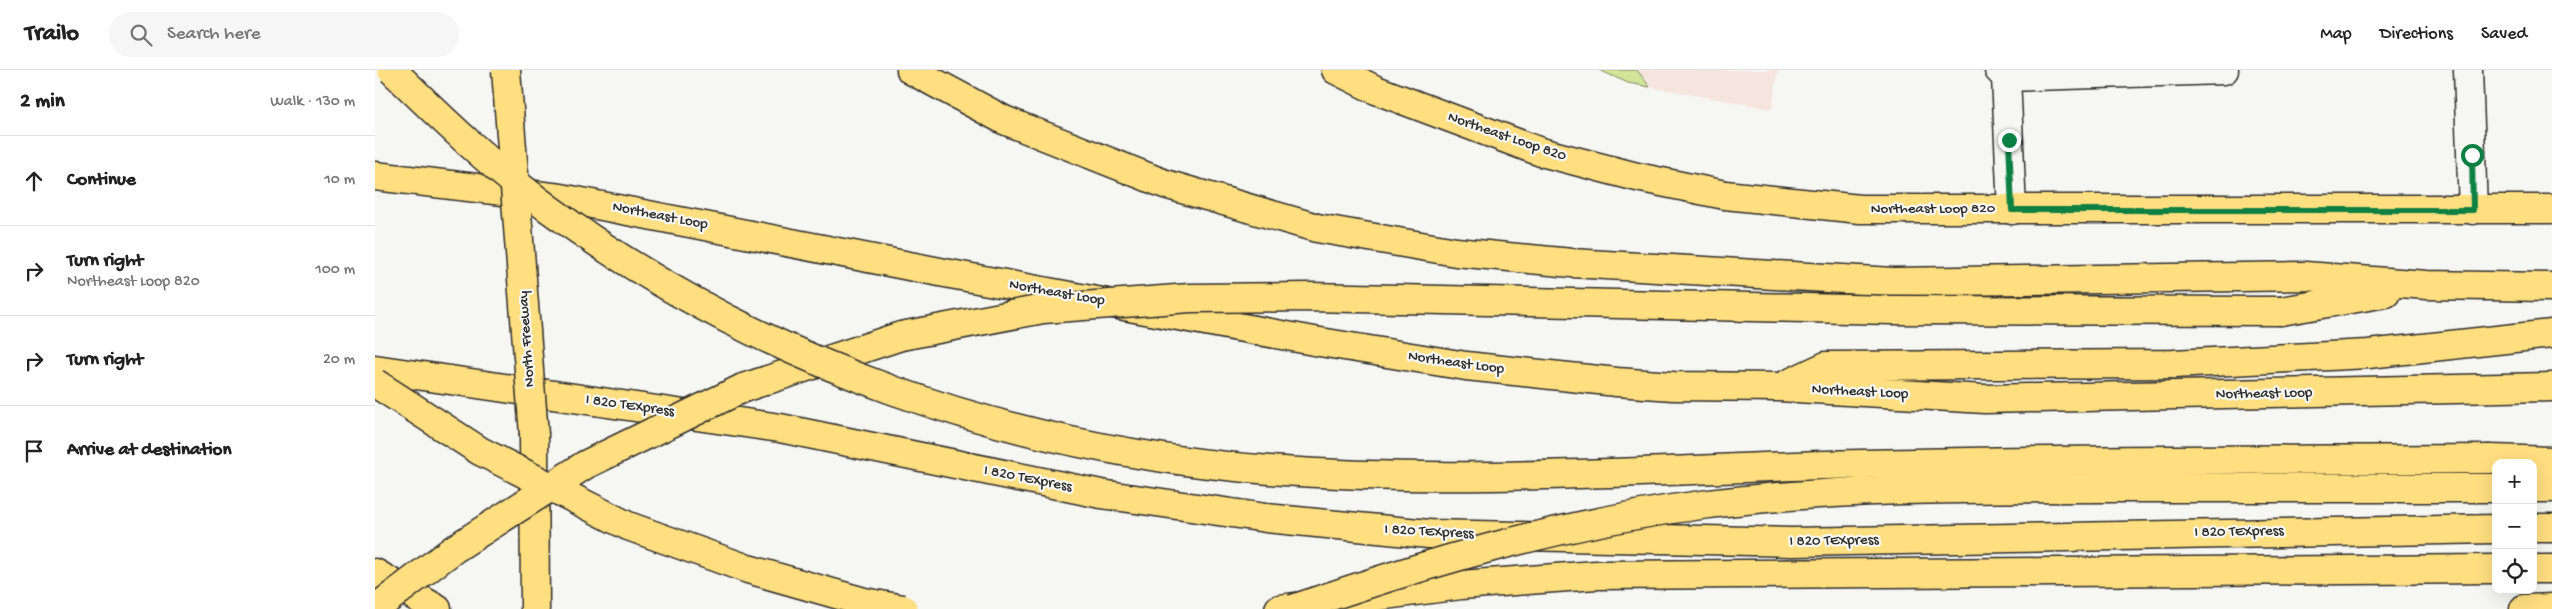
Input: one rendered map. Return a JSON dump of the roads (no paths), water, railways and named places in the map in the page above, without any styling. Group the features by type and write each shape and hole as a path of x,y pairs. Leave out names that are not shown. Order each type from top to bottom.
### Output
{"main road":[{"path":"391,70 475,148 545,206 636,268 740,326 886,390 951,412 1082,444 1142,455 1259,469 1396,475 1529,474 1938,462 2480,459 2552,461"},
{"name":"North Freeway","path":"507,70 534,435 535,609"},
{"path":"911,70 1004,120 1165,184 1317,228 1456,252 1572,264 1893,282 2305,276 2427,286 2551,287"},
{"name":"Northeast Loop 820","path":"1336,70 1376,90 1541,152 1647,179 1725,195 1792,204 1860,209 2552,209"},
{"name":"Northeast Loop","path":"375,176 561,198 955,274 1466,366 1617,382 1673,386 1779,387 1985,399 2552,387"},
{"path":"375,609 454,549 585,465 743,388 901,336 1043,309 1190,298 1310,297 1891,310 2281,311 2427,286"},
{"path":"1779,387 1826,366 2173,364 2368,354 2552,334"},
{"name":"I 820 TEXpress","path":"375,369 780,428 1101,494 1265,518 1429,534 1793,542 2492,529"},
{"path":"375,383 480,451 628,526 749,568 864,602 903,609"},
{"path":"1293,609 1416,569 1507,543 1615,519 1700,505 1795,495 1936,488 2492,488"},
{"path":"2537,488 2552,488"},
{"path":"2537,528 2552,528"},
{"path":"1279,609 1461,585 1596,576 2492,569"},
{"path":"2537,569 2552,569"},
{"path":"375,573 437,609"},
{"path":"2524,609 2552,608"}],"lane":[{"path":"2012,210 2002,73 2224,70"},
{"path":"2468,70 2473,210"}]}
